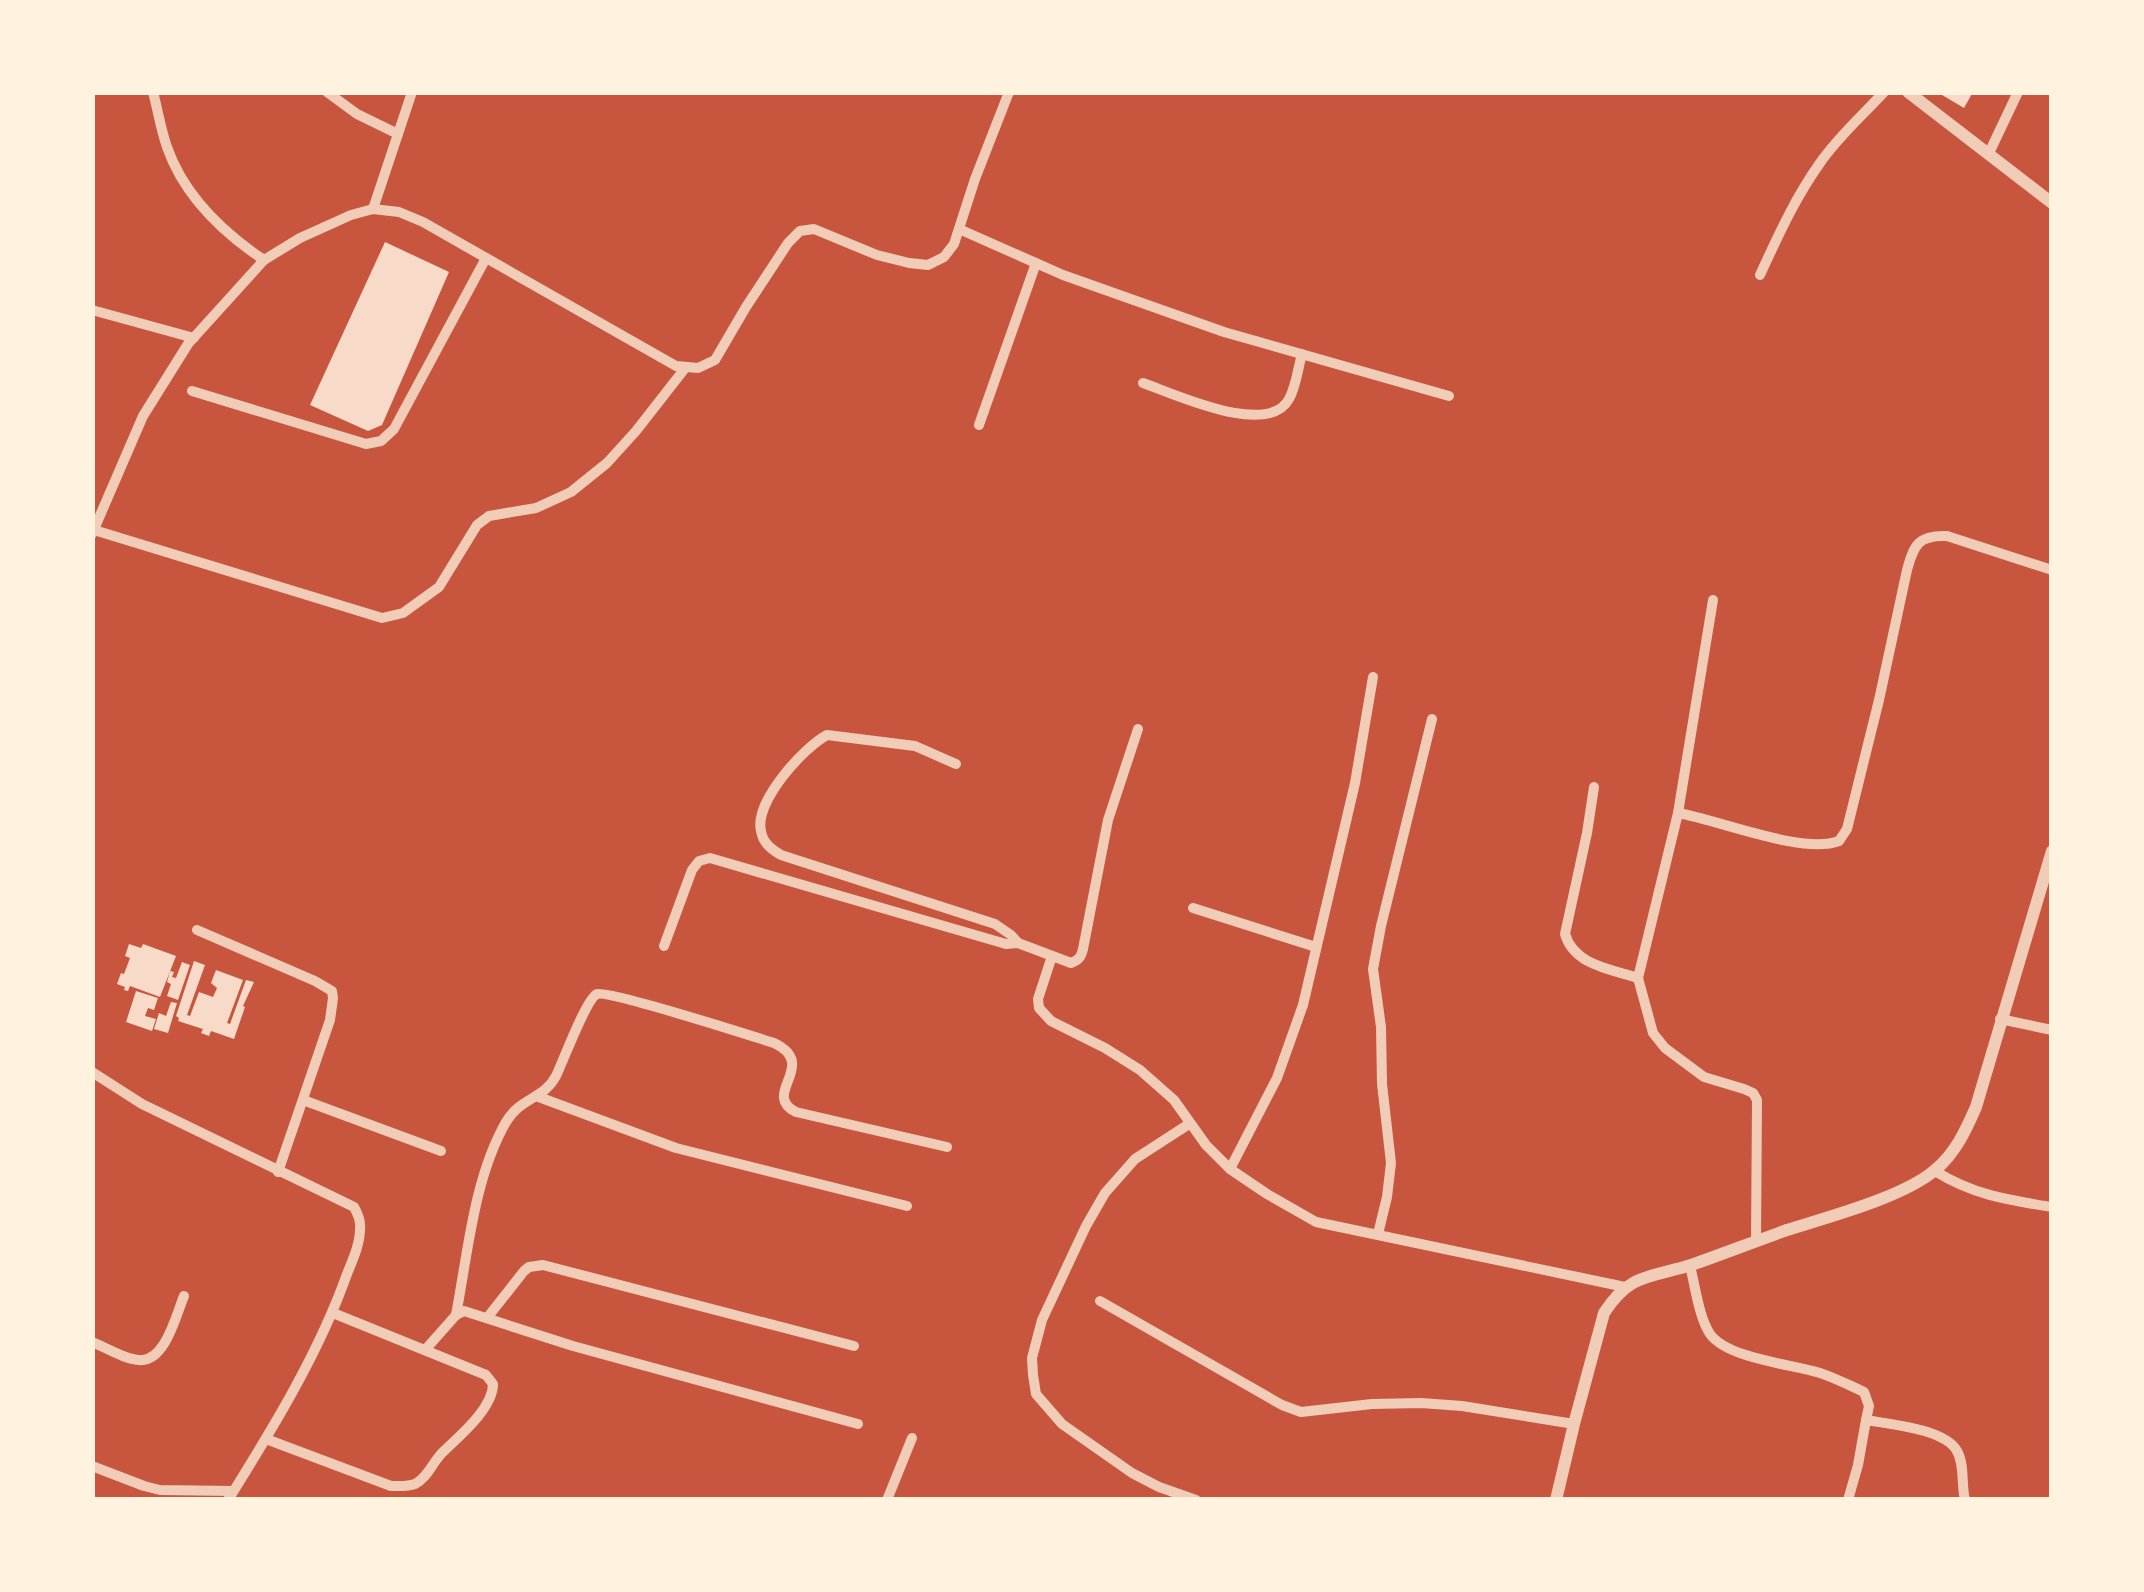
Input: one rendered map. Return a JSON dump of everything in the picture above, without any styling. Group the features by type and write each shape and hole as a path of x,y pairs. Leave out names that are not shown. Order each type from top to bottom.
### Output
{"street":[{"path":"153,92 175,168 195,201 239,244 264,260"},
{"path":"326,92 357,114 398,134"},
{"path":"373,209 412,92"},
{"path":"686,367 607,462 570,492 536,508 488,516 477,525 439,587 403,613 382,618 93,532 143,416 194,338 264,260 300,238 373,209 399,212 676,366 698,368 715,360 777,259 800,231 814,229 877,256 928,265 944,257 954,244 1009,92"},
{"path":"1760,275 1785,220 1819,164 1884,92"},
{"path":"1989,153 2018,92"},
{"path":"1913,94 2052,204"},
{"path":"959,228 1081,282 1224,332 1449,396"},
{"path":"192,391 366,444 380,441 394,429 486,258"},
{"path":"979,425 1036,264"},
{"path":"92,310 194,338"},
{"path":"1143,383 1238,415 1272,414 1290,398 1302,354"},
{"path":"1678,813 1797,842 1824,845 1839,841 1847,829 1907,570 1919,542 1930,536 1947,536 2052,570"},
{"path":"1713,600 1678,813 1638,978 1653,1033 1664,1048 1704,1077 1744,1090 1757,1100 1756,1241"},
{"path":"1230,1169 1277,1078 1302,1005 1354,783 1373,677"},
{"path":"1378,1234 1391,1164 1382,1084 1382,1027 1373,969 1380,926 1432,719"},
{"path":"664,946 692,870 700,860 710,858 1006,944 1018,944 1070,963 1080,958 1108,820 1138,729"},
{"path":"956,764 914,746 827,736 808,750 770,795 760,830 767,846 781,856 996,924 1018,944"},
{"path":"1594,787 1565,934 1569,948 1582,959 1638,978"},
{"path":"1556,1500 1604,1313 1625,1287 1856,1208 1919,1182 1950,1156 1976,1107 2052,851"},
{"path":"1192,908 1316,947"},
{"path":"197,930 332,990 330,1020 278,1172"},
{"path":"1052,956 1038,998 1039,1008 1051,1022 1140,1070 1174,1100 1230,1169 1267,1194 1316,1222 1625,1287"},
{"path":"456,1314 491,1151 515,1110 554,1080 592,998 601,993 786,1048 794,1066 783,1095 788,1108 796,1112 947,1147"},
{"path":"2000,1018 2052,1030"},
{"path":"92,1072 142,1104 354,1207 361,1225 333,1314 266,1439 230,1496 160,1490 92,1466"},
{"path":"536,1096 676,1148 908,1206"},
{"path":"302,1100 441,1151"},
{"path":"1190,1124 1135,1158 1104,1193 1042,1320 1032,1358 1036,1394 1062,1424 1132,1473 1196,1500"},
{"path":"1935,1171 1958,1186 2052,1208"},
{"path":"487,1318 529,1266 543,1265 854,1346"},
{"path":"1690,1266 1705,1322 1710,1334 1723,1346 1820,1373 1864,1392 1869,1406 1848,1500"},
{"path":"92,1342 136,1360 150,1359 161,1350 184,1296"},
{"path":"1100,1302 1282,1406 1300,1412 1372,1404 1420,1404 1462,1406 1574,1424"},
{"path":"424,1350 456,1314 464,1311 572,1346 858,1424"},
{"path":"266,1439 391,1486 416,1484 492,1396 491,1381 486,1375 333,1314"},
{"path":"1866,1420 1945,1438 1956,1448 1961,1460 1965,1500"},
{"path":"887,1500 912,1438"}],"building":[{"path":"1937,92 1973,92 1964,108"},
{"path":"385,242 449,272 382,425 368,431 310,405"},
{"path":"129,944 141,948 143,944 176,956 160,997 130,986 128,991 124,990 117,984 130,958 125,956"},
{"path":"194,961 205,965 187,1015 190,1016 199,992 213,997 217,988 211,983 216,970 243,980 227,1023 230,1024 246,980 254,982 234,1039 211,1031 209,1036 201,1033 203,1029 178,1021 176,1016"},
{"path":"182,962 190,965 178,1000 167,996 171,984 167,982 170,971 176,978"},
{"path":"136,991 158,998 154,1010 148,1008 145,1016 156,1019 152,1031 126,1022"},
{"path":"171,1002 177,1003 168,1033 154,1029 159,1013 166,1016"}]}
